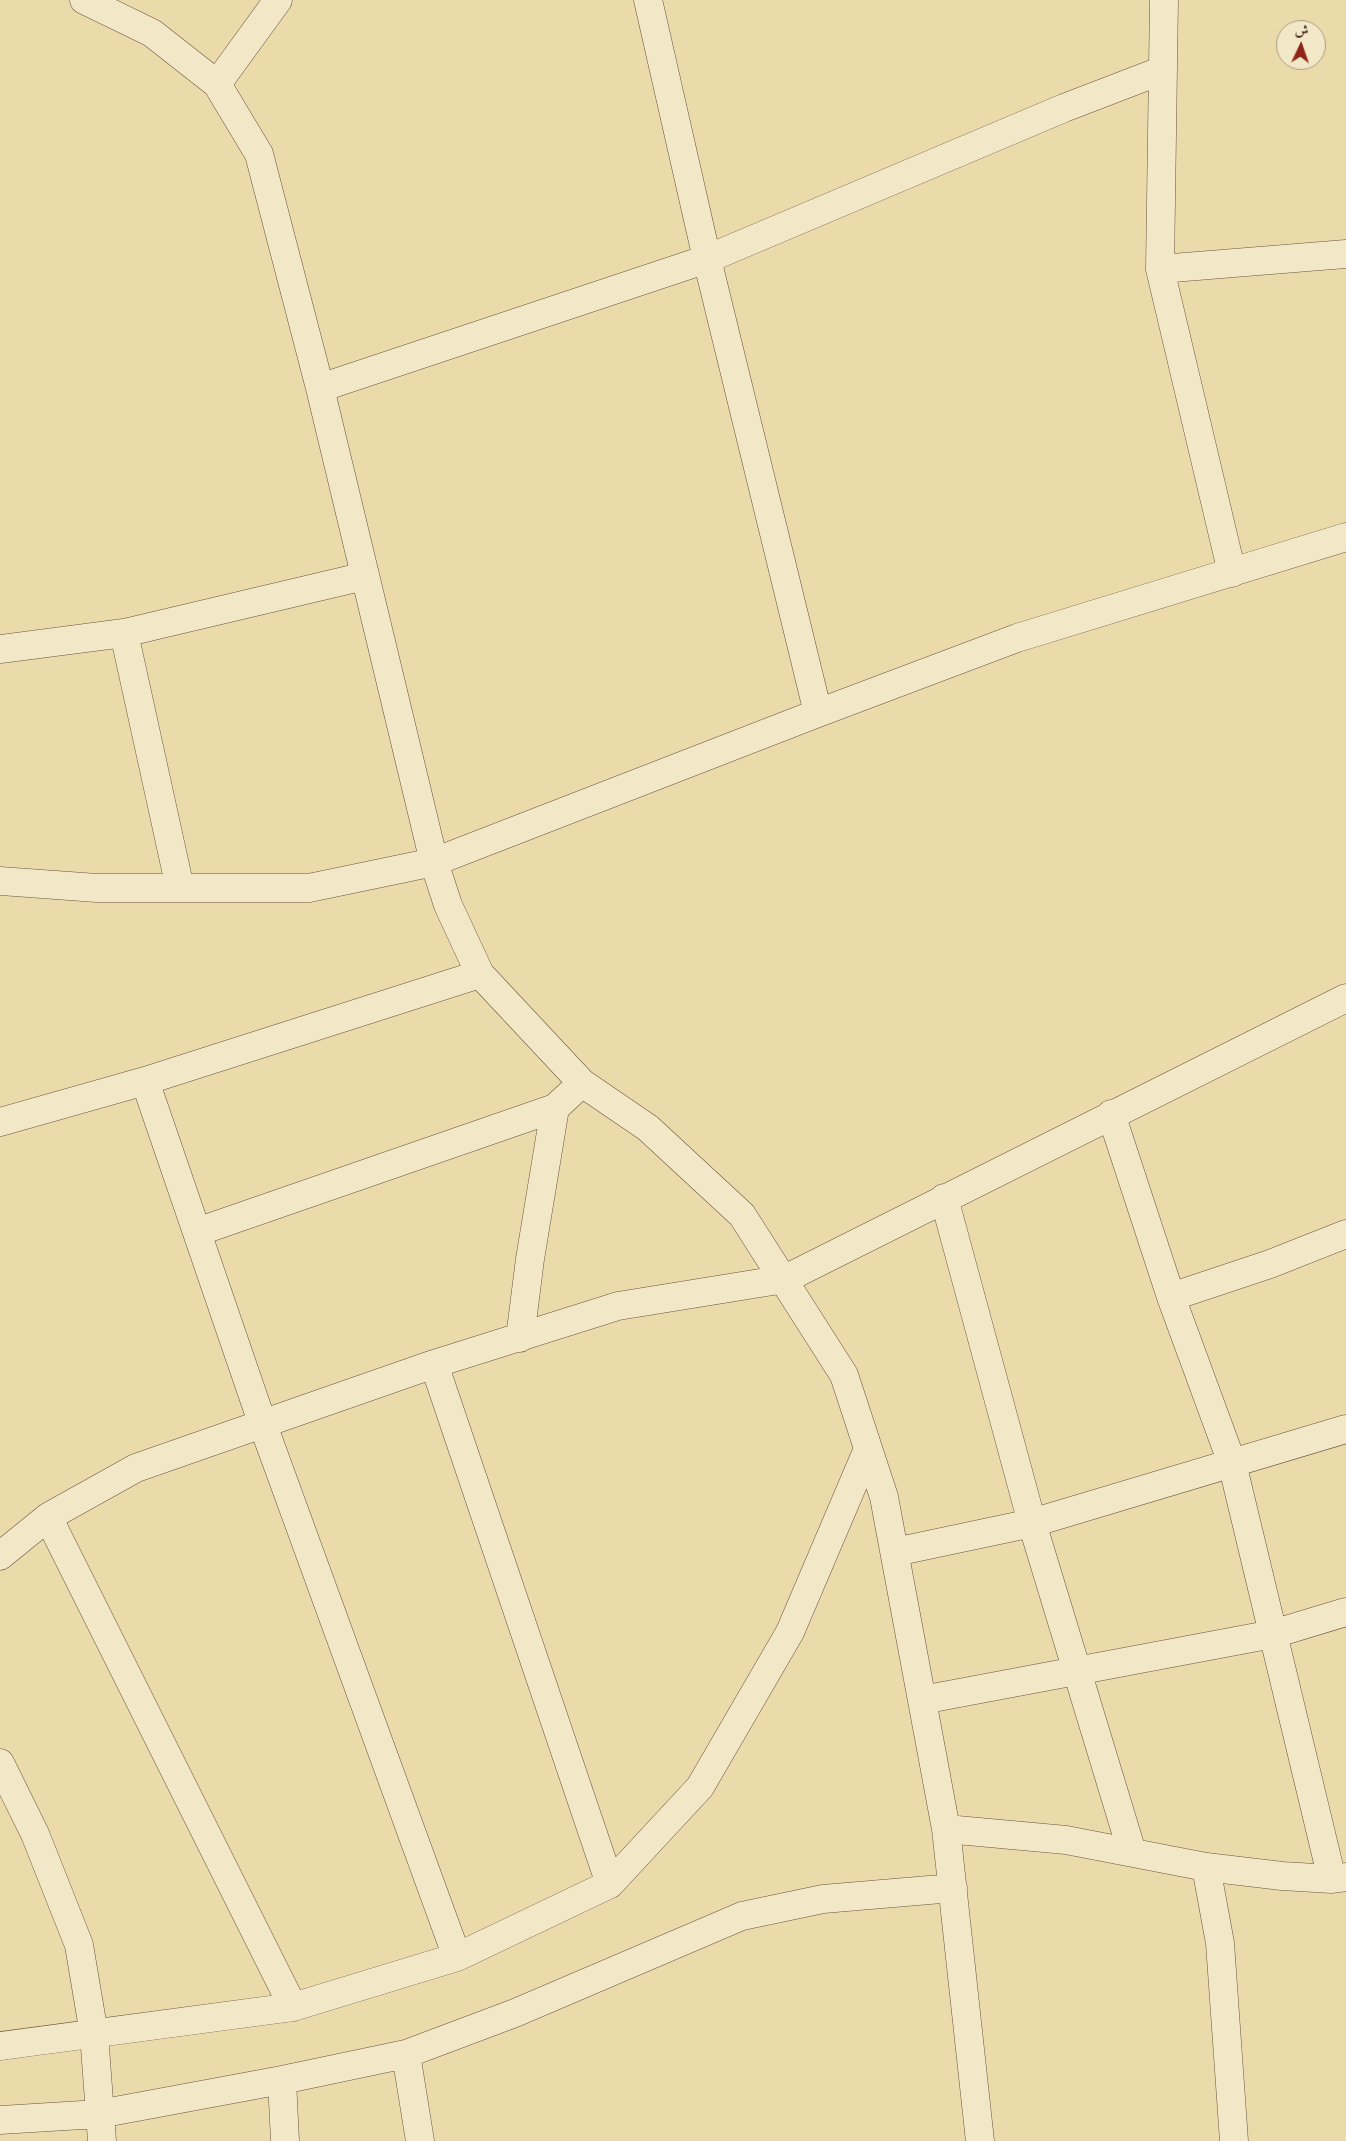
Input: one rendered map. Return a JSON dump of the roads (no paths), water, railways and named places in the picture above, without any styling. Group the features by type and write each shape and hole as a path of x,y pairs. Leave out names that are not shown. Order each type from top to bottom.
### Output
{"street":[{"path":"84,0 152,33 217,84 259,154 320,388 434,862 448,905 480,974 582,1082 648,1128 742,1215 785,1279 844,1375 884,1497 946,1829 980,2141"},
{"path":"217,84 278,0"},
{"path":"648,0 707,259 818,713"},
{"path":"1164,0 1160,269 1232,573"},
{"path":"320,388 707,259 1064,108 1163,70"},
{"path":"1160,269 1346,254"},
{"path":"0,881 97,888 309,888 434,862 1017,638 1346,537"},
{"path":"0,649 124,633 365,576"},
{"path":"124,633 180,888"},
{"path":"0,1122 145,1081 480,974"},
{"path":"0,1556 48,1517 136,1468 434,1364 618,1306 785,1279 1110,1114 1346,998"},
{"path":"145,1081 263,1425 457,1957"},
{"path":"197,1232 554,1108 582,1082"},
{"path":"520,1338 530,1259 554,1108"},
{"path":"946,1829 1066,1840 1206,1867 1339,1878 1274,1634 1232,1463 1171,1297 1110,1114"},
{"path":"944,1198 1032,1522 1132,1852"},
{"path":"1171,1297 1270,1264 1346,1234"},
{"path":"434,1364 610,1884"},
{"path":"895,1552 1032,1522 1346,1429"},
{"path":"0,2046 293,2007 457,1957 610,1884 700,1787 790,1632 868,1449"},
{"path":"48,1517 293,2007"},
{"path":"922,1700 1274,1634 1346,1612"},
{"path":"0,1763 35,1834 79,1945 94,2034 102,2141"},
{"path":"1206,1867 1220,1943 1234,2141"},
{"path":"0,2120 99,2114 282,2080 406,2054 515,2013 742,1916 823,1899 952,1888"},
{"path":"406,2054 420,2141"},
{"path":"282,2080 285,2141"}]}
